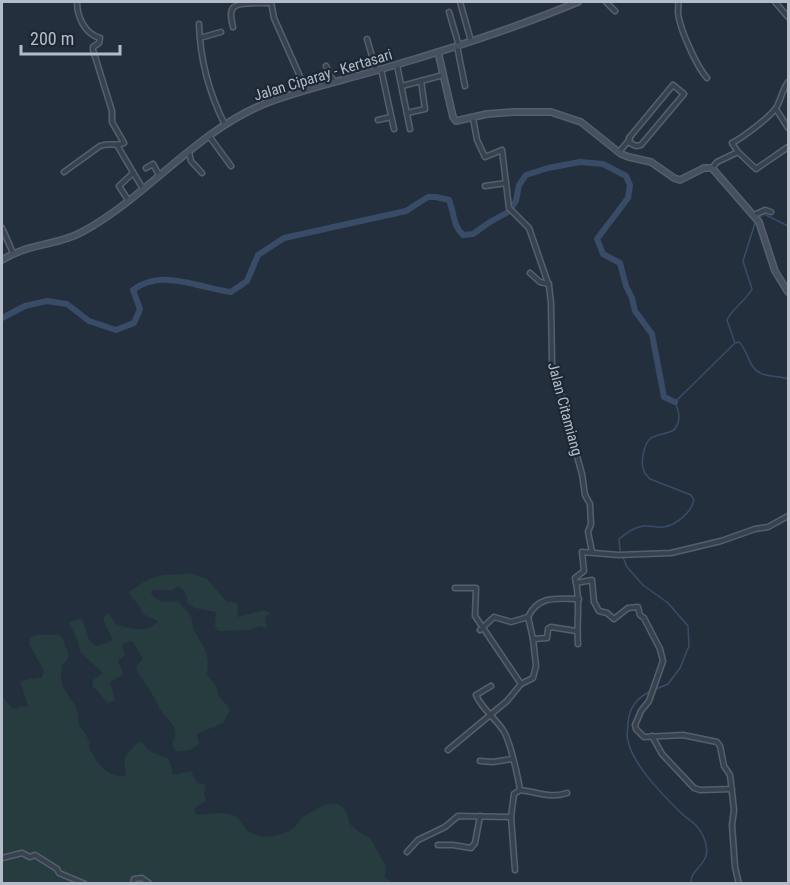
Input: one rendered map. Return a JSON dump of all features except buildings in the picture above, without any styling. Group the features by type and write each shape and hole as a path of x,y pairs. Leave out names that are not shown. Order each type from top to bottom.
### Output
{"main road":[{"name":"Jalan Ciparay - Kertasari","path":"2,260 14,253 81,233 128,200 209,136 265,104 471,42 527,23 578,2"},
{"path":"438,52 454,118 457,121 514,112 551,112 581,122 620,153 629,158 651,162 678,180 704,168 712,168 756,218 781,283 789,292"}],"street":[{"path":"64,172 106,143 117,145 124,143 112,122 112,111 93,50 93,47 100,42 100,38 84,27 77,2"},
{"path":"233,27 231,15 234,6 271,2 274,18 306,90"},
{"path":"460,2 471,42"},
{"path":"606,2 615,10"},
{"path":"678,2 678,12 685,37 700,69 707,78"},
{"path":"775,2 789,16"},
{"path":"449,12 465,86"},
{"path":"199,24 201,57 205,64 213,99 225,125"},
{"path":"200,38 221,32"},
{"path":"367,39 379,70 394,129"},
{"path":"397,65 410,129"},
{"path":"326,66 334,82"},
{"path":"402,86 443,75"},
{"path":"407,113 425,109 421,81"},
{"path":"789,82 783,89 776,109 731,144 756,169 789,147"},
{"path":"620,153 629,138 674,86 684,94 641,145 636,146 628,142"},
{"path":"776,109 789,128"},
{"path":"378,120 391,117"},
{"path":"473,118 477,140 485,157 502,150 506,183 484,186"},
{"path":"209,136 231,166"},
{"path":"117,145 142,189"},
{"path":"189,152 191,161 202,174"},
{"path":"712,168 717,162 738,152"},
{"path":"146,168 153,164 159,175"},
{"path":"128,200 119,186 133,173"},
{"name":"Jalan Citamiang","path":"506,183 511,211 521,218 531,230 549,284 552,363 560,384 585,495 590,504 591,524 588,532 592,552"},
{"path":"756,218 765,210 771,212"},
{"path":"2,228 14,253"},
{"path":"530,273 540,282 549,284"},
{"path":"781,283 789,280"},
{"path":"578,644 576,631 579,599 575,576 584,571 581,553 619,555 671,553 768,527 789,516"},
{"path":"576,583 592,580 594,602 599,611 607,612 612,619 628,608 638,607 640,615 655,639 663,661 649,701 641,711 635,725 642,736 683,735 717,742 720,746 724,766 730,775 732,789 735,867 739,884"},
{"path":"455,588 476,588 475,614 481,628 521,684"},
{"path":"481,628 494,617 512,622 528,617 536,605 545,600 579,599"},
{"path":"448,750 507,701 521,684 533,678 536,673 533,639 528,617"},
{"path":"533,639 547,638 548,629 551,627 576,631"},
{"path":"491,686 477,695 505,732 520,790"},
{"path":"652,736 663,753 696,790 732,789"},
{"path":"480,761 513,759"},
{"path":"515,870 511,817 514,794 520,790 538,792 547,796 567,793"},
{"path":"407,852 418,840 445,827 457,817 480,815 511,817"},
{"path":"438,845 453,844 471,848 475,843 480,815"},
{"path":"2,858 22,853 30,857 35,855 57,869 59,873 85,884"},
{"path":"133,884 134,879 142,878 150,884"}],"green space":[{"path":"189,573 207,579 227,602 236,603 238,605 237,617 265,610 270,614 265,617 267,629 259,626 249,630 218,631 215,626 216,612 195,608 187,603 186,595 179,587 173,590 152,590 151,593 160,601 178,601 191,616 193,628 208,660 207,674 217,688 219,697 230,710 223,723 197,735 199,742 195,747 177,752 172,744 175,732 172,724 136,670 137,665 143,659 133,642 122,644 125,655 118,661 123,673 110,682 115,700 107,703 92,686 93,680 103,673 81,653 69,622 83,620 89,640 96,646 111,642 112,639 103,619 108,612 116,624 133,629 149,628 158,621 143,614 129,592 155,577"},
{"path":"57,634 62,637 69,655 67,661 62,664 62,685 77,710 78,723 87,737 89,747 100,765 109,773 126,775 124,763 126,756 138,742 143,743 149,751 169,759 173,775 191,771 197,783 206,786 204,793 206,800 194,809 196,815 220,813 233,815 249,832 263,836 286,832 293,828 302,817 322,806 340,805 345,809 351,825 372,841 385,865 385,876 392,883 2,884 2,700 4,698 15,709 28,706 20,681 42,677 44,671 29,644 30,638 36,635"}],"waterway":[{"path":"2,318 25,306 47,301 67,304 89,321 116,330 134,323 140,309 133,290 144,284 156,280 181,281 231,292 247,281 258,255 284,238 406,211 428,197 449,200 455,223 460,231 463,235 473,234 508,212 516,201 519,185 526,175 580,162 603,164 626,176 630,185 628,198 597,239 603,254 620,263 635,311 652,334 664,397 675,402"},
{"path":"757,219 764,214 788,226"},
{"path":"656,689 668,684 680,668 689,646 688,626 668,603 643,585 627,567 620,550 619,539 639,527 663,527 673,524 682,518 693,505 694,500 691,495 648,477 642,463 643,453 651,438 674,430 679,419 675,402 735,343 727,320 752,289 743,261 755,223"},
{"path":"736,343 739,342 742,345 750,363 756,370 763,374 788,379"},
{"path":"651,691 642,696 632,708 627,739 636,760 650,779 702,833 707,847 706,854 691,878 691,884"}]}
